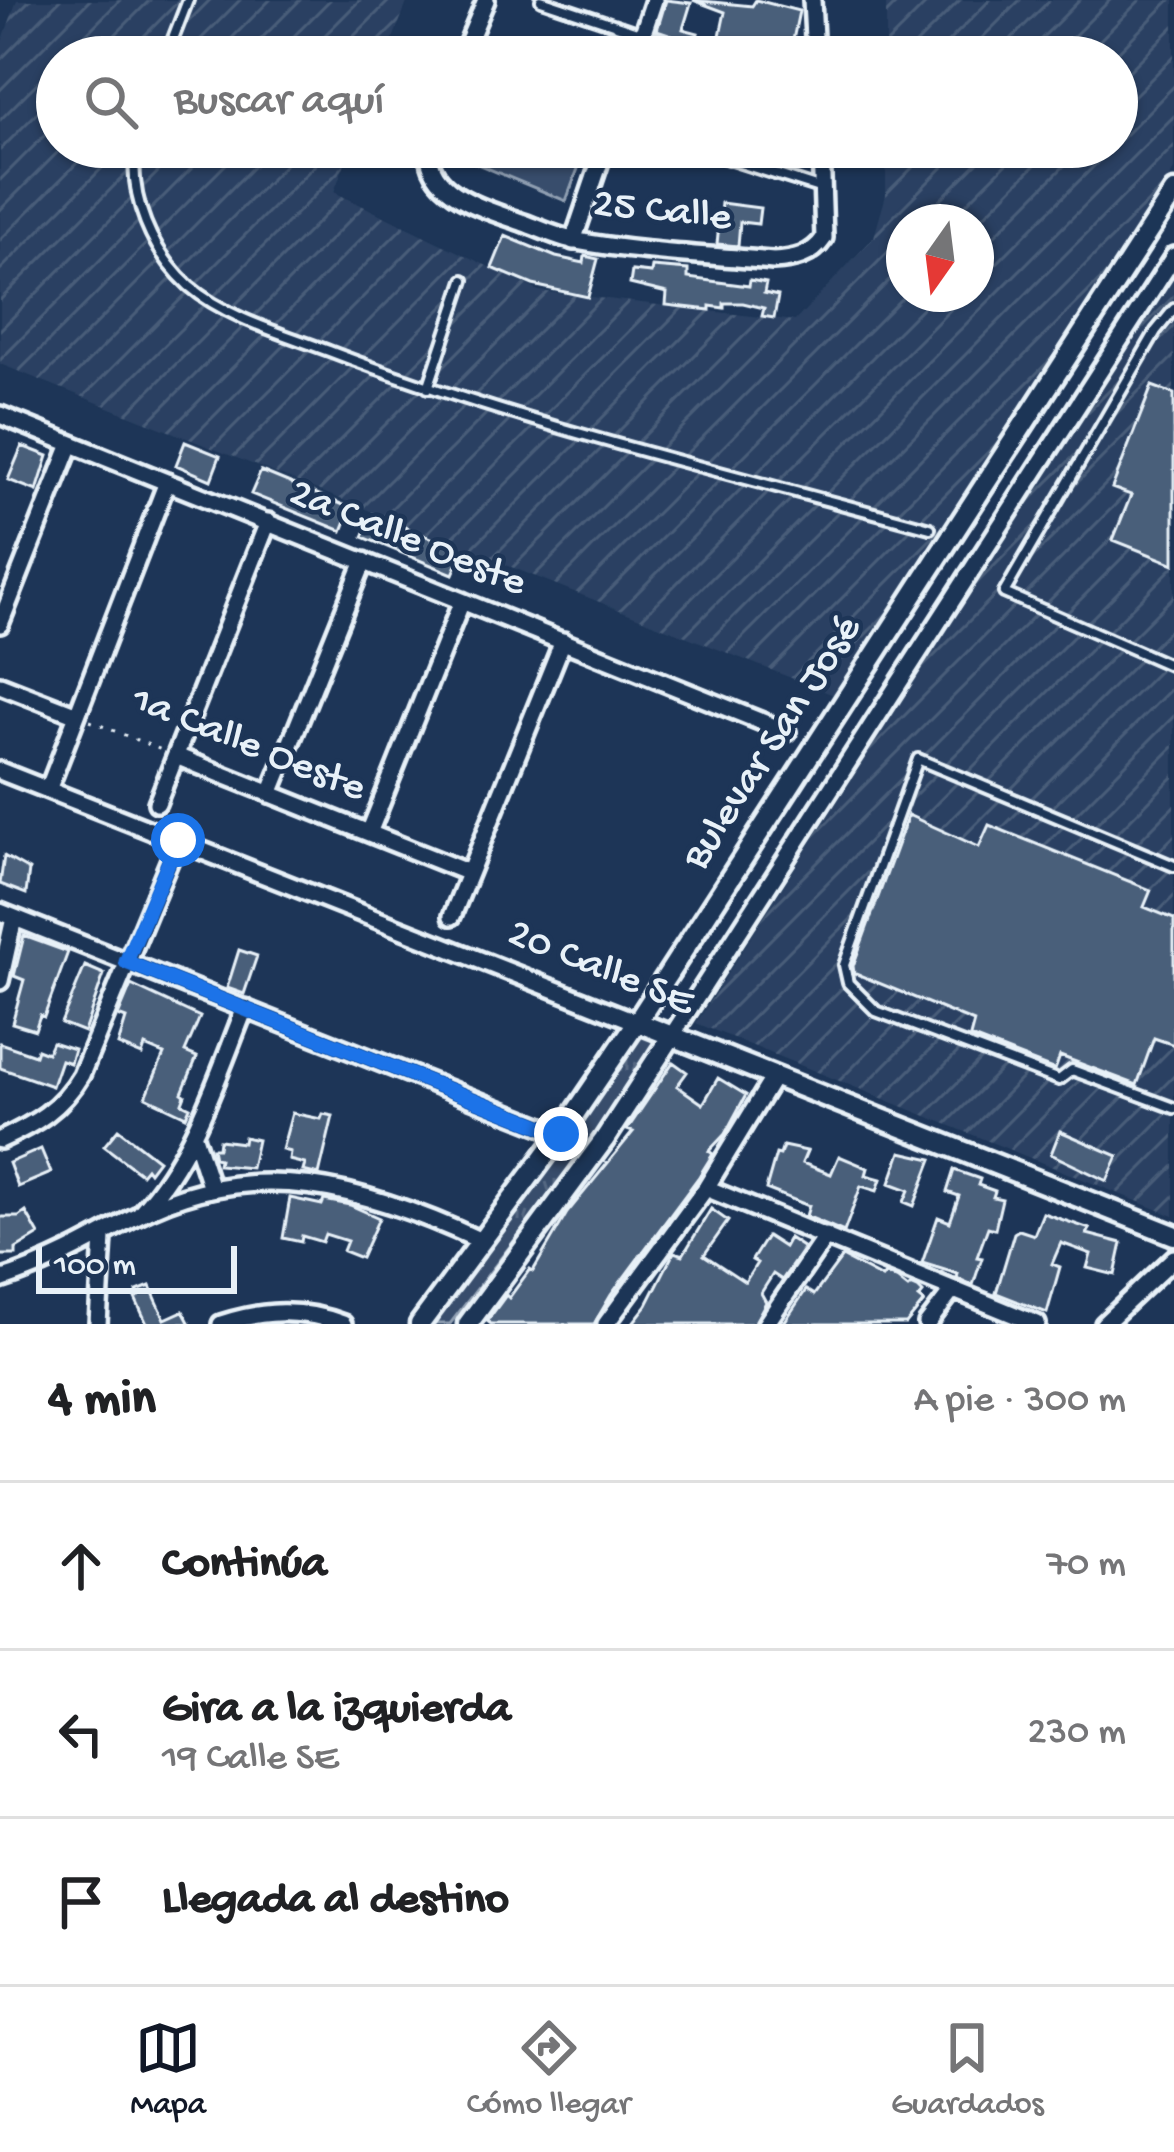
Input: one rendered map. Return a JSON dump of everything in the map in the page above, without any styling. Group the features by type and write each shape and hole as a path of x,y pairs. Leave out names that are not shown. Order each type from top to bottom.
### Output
{"street":[{"path":"471,36 486,0"},
{"path":"644,34 653,0"},
{"path":"812,0 814,36"},
{"name":"25 Calle","path":"435,168 439,179 474,205 573,241 773,261 790,260 817,248 826,228 824,190"},
{"path":"573,241 597,168"},
{"path":"822,168 824,190"},
{"name":"Bulevar San José","path":"420,1324 561,1134 637,1022 1174,193"},
{"name":"Bulevar San José","path":"468,1324 604,1140 1174,256"},
{"name":"2a Calle Oeste","path":"0,416 787,732"},
{"path":"0,624 71,444"},
{"path":"49,790 167,482"},
{"path":"157,803 268,523"},
{"path":"270,794 364,561"},
{"path":"369,833 462,601"},
{"path":"452,916 563,641"},
{"name":"1a Calle Oeste","path":"0,685 77,716"},
{"name":"1a Calle Oeste","path":"176,756 469,873"},
{"name":"20 Calle SE","path":"0,771 1174,1235"},
{"path":"0,1140 47,1116 67,1099 178,840"},
{"path":"0,981 7,915 561,1134"},
{"path":"137,1216 170,1180 194,1136 245,1008"},
{"path":"606,1324 706,1188 773,1078"},
{"path":"194,1136 211,1188"},
{"path":"0,1280 103,1237 137,1216 211,1188 282,1182 389,1201 481,1241"},
{"path":"706,1188 1036,1324"},
{"path":"766,1324 826,1236"},
{"path":"98,1324 103,1237"},
{"path":"1104,1324 1174,1258"},
{"path":"927,1324 953,1290"},
{"path":"221,1324 268,1311 298,1312 343,1324"}],"lane":[{"path":"174,36 188,0"},
{"path":"541,0 650,36"},
{"path":"137,168 139,204 157,249 190,287 232,312 428,388 930,528"},
{"path":"755,168 824,190"},
{"path":"428,388 464,280"},
{"path":"1174,310 1156,332 1004,593 1174,668"},
{"path":"1174,866 918,759 844,965 848,983 876,1011 1059,1080 1072,1070 1174,1108"}],"path":[{"name":"1a Calle Oeste","path":"77,716 176,756"}],"shaded area":[{"path":"17,0 408,0 394,36 36,36 36,168 343,168 334,192 539,291 795,321 874,237 886,195 886,168 1138,168 1138,36 886,36 886,0 1174,0 1174,170 834,695 0,364 0,48"},
{"path":"1174,274 1174,1216 696,1023"}],"green space":[{"path":"487,168 578,168 566,201"},
{"path":"638,1024 670,1038 450,1324 412,1324"}],"building":[{"path":"666,0 691,3 683,29 697,36 657,30"},
{"path":"693,0 752,6 756,0 799,11 794,36 720,36 725,12"},
{"path":"721,203 760,208 758,224 740,222 738,246 717,244"},
{"path":"505,236 556,257 584,263 585,256 598,259 588,297 533,285 492,268"},
{"path":"652,267 688,270 688,278 749,286 750,280 766,283 764,293 778,296 774,318 762,316 764,308 743,303 724,303 724,308 710,306 710,310 666,305 667,293 630,284 632,271 651,273"},
{"path":"1152,386 1174,394 1174,564 1113,540 1131,495 1112,488"},
{"path":"185,442 220,456 211,480 176,465"},
{"path":"22,446 48,456 37,491 8,480"},
{"path":"261,471 351,508 342,531 251,494"},
{"path":"373,514 463,551 453,574 363,537"},
{"path":"908,815 979,847 989,825 1151,890 1144,907 1174,919 1174,1045 1154,1038 1137,1085 1060,1056 1055,1070 970,1037 974,1022 854,973"},
{"path":"4,856 29,870 26,894 0,884"},
{"path":"24,936 68,952 35,1030 12,1023 24,980 14,976"},
{"path":"239,950 257,956 244,994 227,988"},
{"path":"85,966 104,974 84,1032 61,1023"},
{"path":"131,985 200,1017 185,1052 197,1057 182,1093 182,1103 190,1107 186,1116 146,1097 164,1054 145,1046 142,1055 118,1045 126,1019 118,1016"},
{"path":"52,1042 74,1049 70,1063 61,1060 52,1086 0,1068 0,1043 35,1055 37,1049 47,1053"},
{"path":"673,1062 687,1072 677,1086 703,1104 718,1078 746,1095 725,1134 709,1151 713,1154 698,1178 594,1324 491,1324 487,1321 506,1295 509,1298 533,1271 567,1213 633,1132 627,1130"},
{"path":"292,1113 321,1119 323,1114 333,1116 319,1175 303,1171 305,1164 289,1160 290,1152 282,1150"},
{"path":"118,1129 158,1160 149,1172 146,1168 141,1174 104,1146"},
{"path":"1060,1131 1118,1156 1107,1181 1051,1154"},
{"path":"244,1137 257,1140 251,1168 218,1165 212,1148 218,1148 219,1140 243,1143"},
{"path":"783,1146 807,1151 802,1163 831,1174 839,1156 868,1168 866,1175 881,1179 877,1191 861,1186 844,1232 806,1216 809,1206 766,1189"},
{"path":"41,1149 51,1173 18,1187 9,1163"},
{"path":"901,1152 932,1159 914,1206 904,1202 909,1190 890,1183"},
{"path":"954,1170 980,1179 978,1185 1002,1199 995,1229 988,1227 977,1257 982,1258 973,1285 957,1278 958,1274 922,1263 938,1217 950,1222 959,1196 947,1192"},
{"path":"290,1198 350,1205 379,1218 361,1258 343,1251 347,1241 325,1234 322,1242 302,1236 301,1242 283,1238"},
{"path":"711,1209 728,1221 704,1255 745,1282 767,1236 784,1247 789,1238 804,1248 782,1280 773,1274 761,1293 766,1302 754,1324 632,1324 674,1252 683,1255"},
{"path":"26,1212 39,1235 16,1249 16,1255 0,1255 0,1217"},
{"path":"1043,1213 1090,1229 1087,1234 1122,1243 1115,1275 1087,1268 1091,1254 1061,1243 1052,1264 1060,1267 1047,1313 996,1293 1014,1233 1034,1235"},
{"path":"842,1257 882,1278 885,1274 908,1288 918,1288 924,1302 906,1324 783,1324 806,1290 814,1295"},
{"path":"150,1286 165,1319 183,1311 190,1324 147,1324 135,1298 137,1291"}],"route":[{"path":"178,840 126,962 561,1134"}]}
